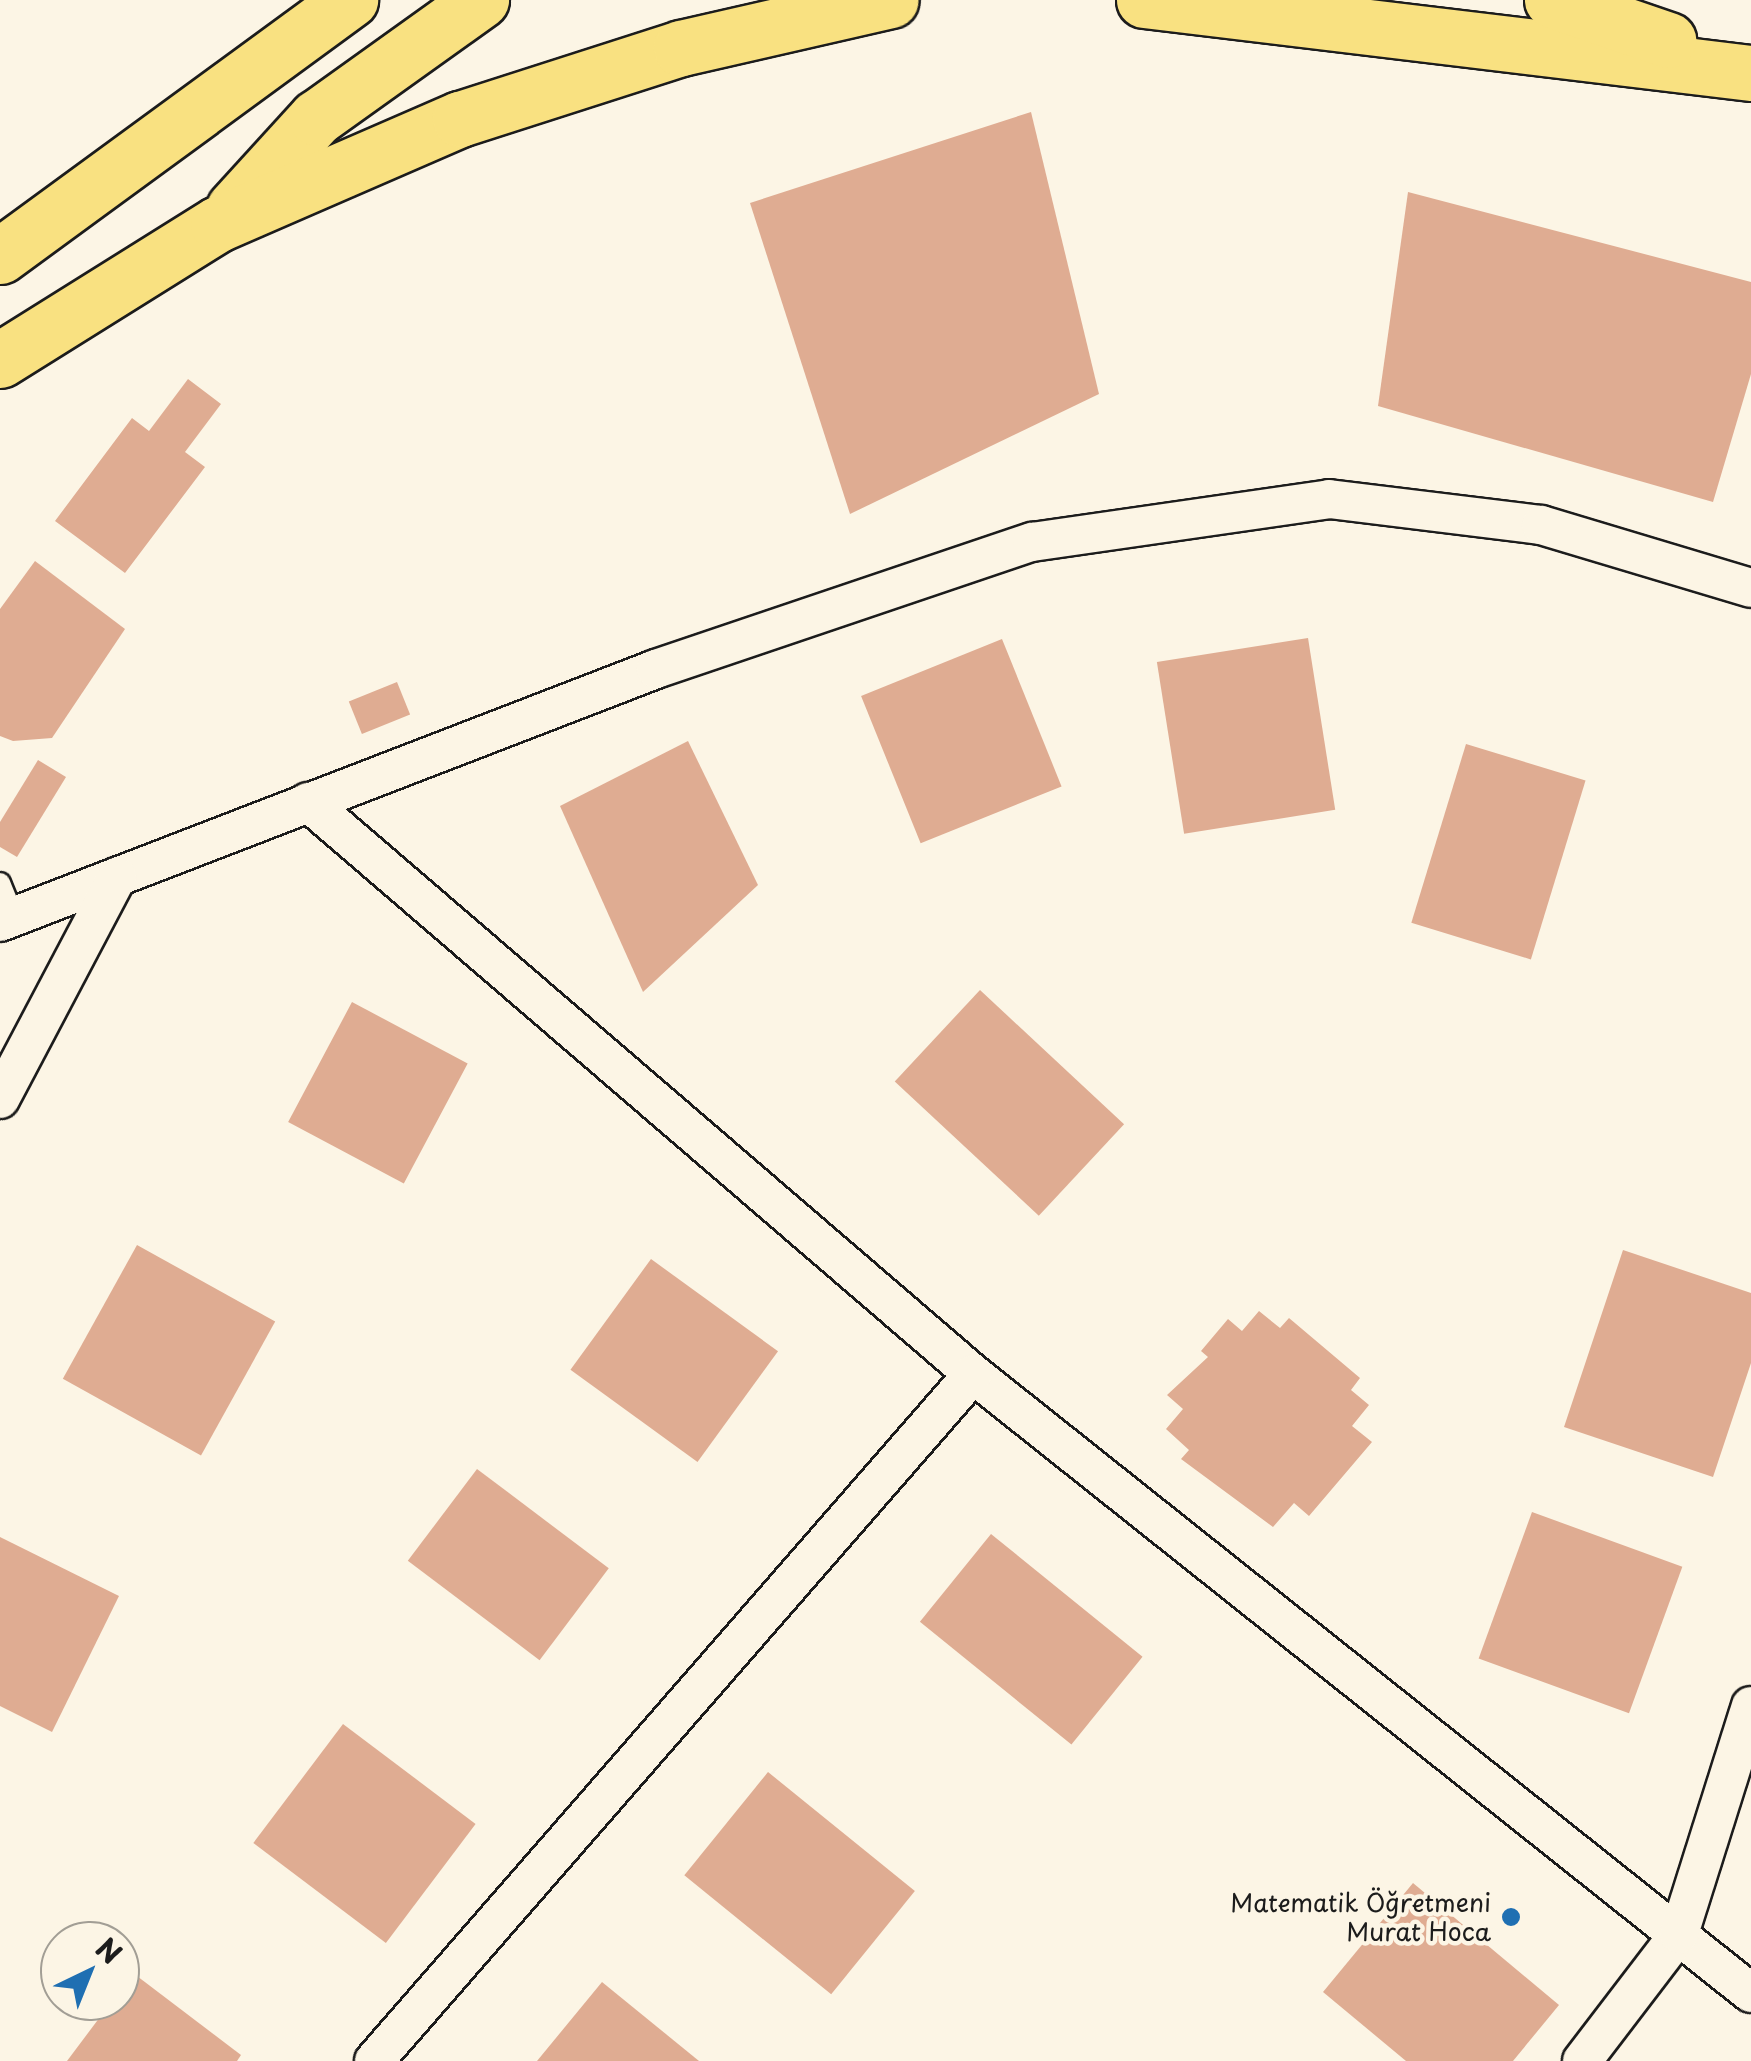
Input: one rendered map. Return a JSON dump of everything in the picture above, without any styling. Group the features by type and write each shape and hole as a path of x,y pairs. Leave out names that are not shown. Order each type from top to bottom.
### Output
{"main road":[{"path":"0,256 350,0"},
{"path":"218,224 316,118 481,0"},
{"path":"0,360 218,224 557,86 891,0"},
{"path":"1144,0 1751,71"},
{"path":"1552,0 1751,71"}],"street":[{"path":"4,907 116,877 656,668 1032,542 1329,498 1541,525 1750,584"},
{"path":"308,802 972,1374 1751,1992"},
{"path":"0,1099 116,877"},
{"path":"374,2061 972,1374"},
{"path":"1582,2061 1679,1934 1751,1706"}],"building":[{"path":"1031,112 1099,394 850,514 750,203"},
{"path":"1408,192 1751,282 1751,374 1713,502 1378,406"},
{"path":"188,379 221,404 185,452 205,467 125,573 55,521 132,418 149,431"},
{"path":"35,561 125,629 52,738 13,741 0,736 0,609"},
{"path":"1308,638 1335,810 1184,834 1157,662"},
{"path":"1002,639 1062,786 921,843 861,696"},
{"path":"397,682 410,714 362,734 349,701"},
{"path":"688,741 758,885 643,992 560,806"},
{"path":"1466,744 1586,781 1531,959 1411,923"},
{"path":"38,760 66,777 17,857 0,847 0,822"},
{"path":"980,990 1124,1124 1039,1216 895,1081"},
{"path":"352,1002 468,1064 404,1184 288,1122"},
{"path":"137,1245 275,1322 201,1455 63,1379"},
{"path":"1623,1250 1751,1293 1751,1363 1713,1477 1564,1427"},
{"path":"651,1259 778,1351 697,1462 570,1370"},
{"path":"1259,1311 1280,1328 1289,1318 1360,1378 1351,1390 1369,1405 1352,1426 1372,1442 1309,1516 1294,1503 1273,1527 1181,1459 1189,1450 1166,1429 1183,1409 1167,1395 1208,1357 1201,1351 1228,1319 1242,1331"},
{"path":"477,1469 609,1568 540,1660 408,1561"},
{"path":"1532,1512 1682,1567 1629,1713 1479,1659"},
{"path":"991,1534 1143,1657 1071,1745 920,1622"},
{"path":"0,1537 119,1596 52,1732 0,1706"},
{"path":"343,1724 476,1824 386,1943 253,1843"},
{"path":"768,1772 915,1891 831,1994 684,1875"},
{"path":"1413,1883 1559,2005 1513,2061 1406,2061 1323,1992"},
{"path":"140,1978 241,2055 237,2061 67,2061 97,2021 140,2021"},
{"path":"602,1982 699,2061 537,2061"}],"place":[{"name":"Matematik Öğretmeni Murat Hoca","path":"1511,1917"}]}
